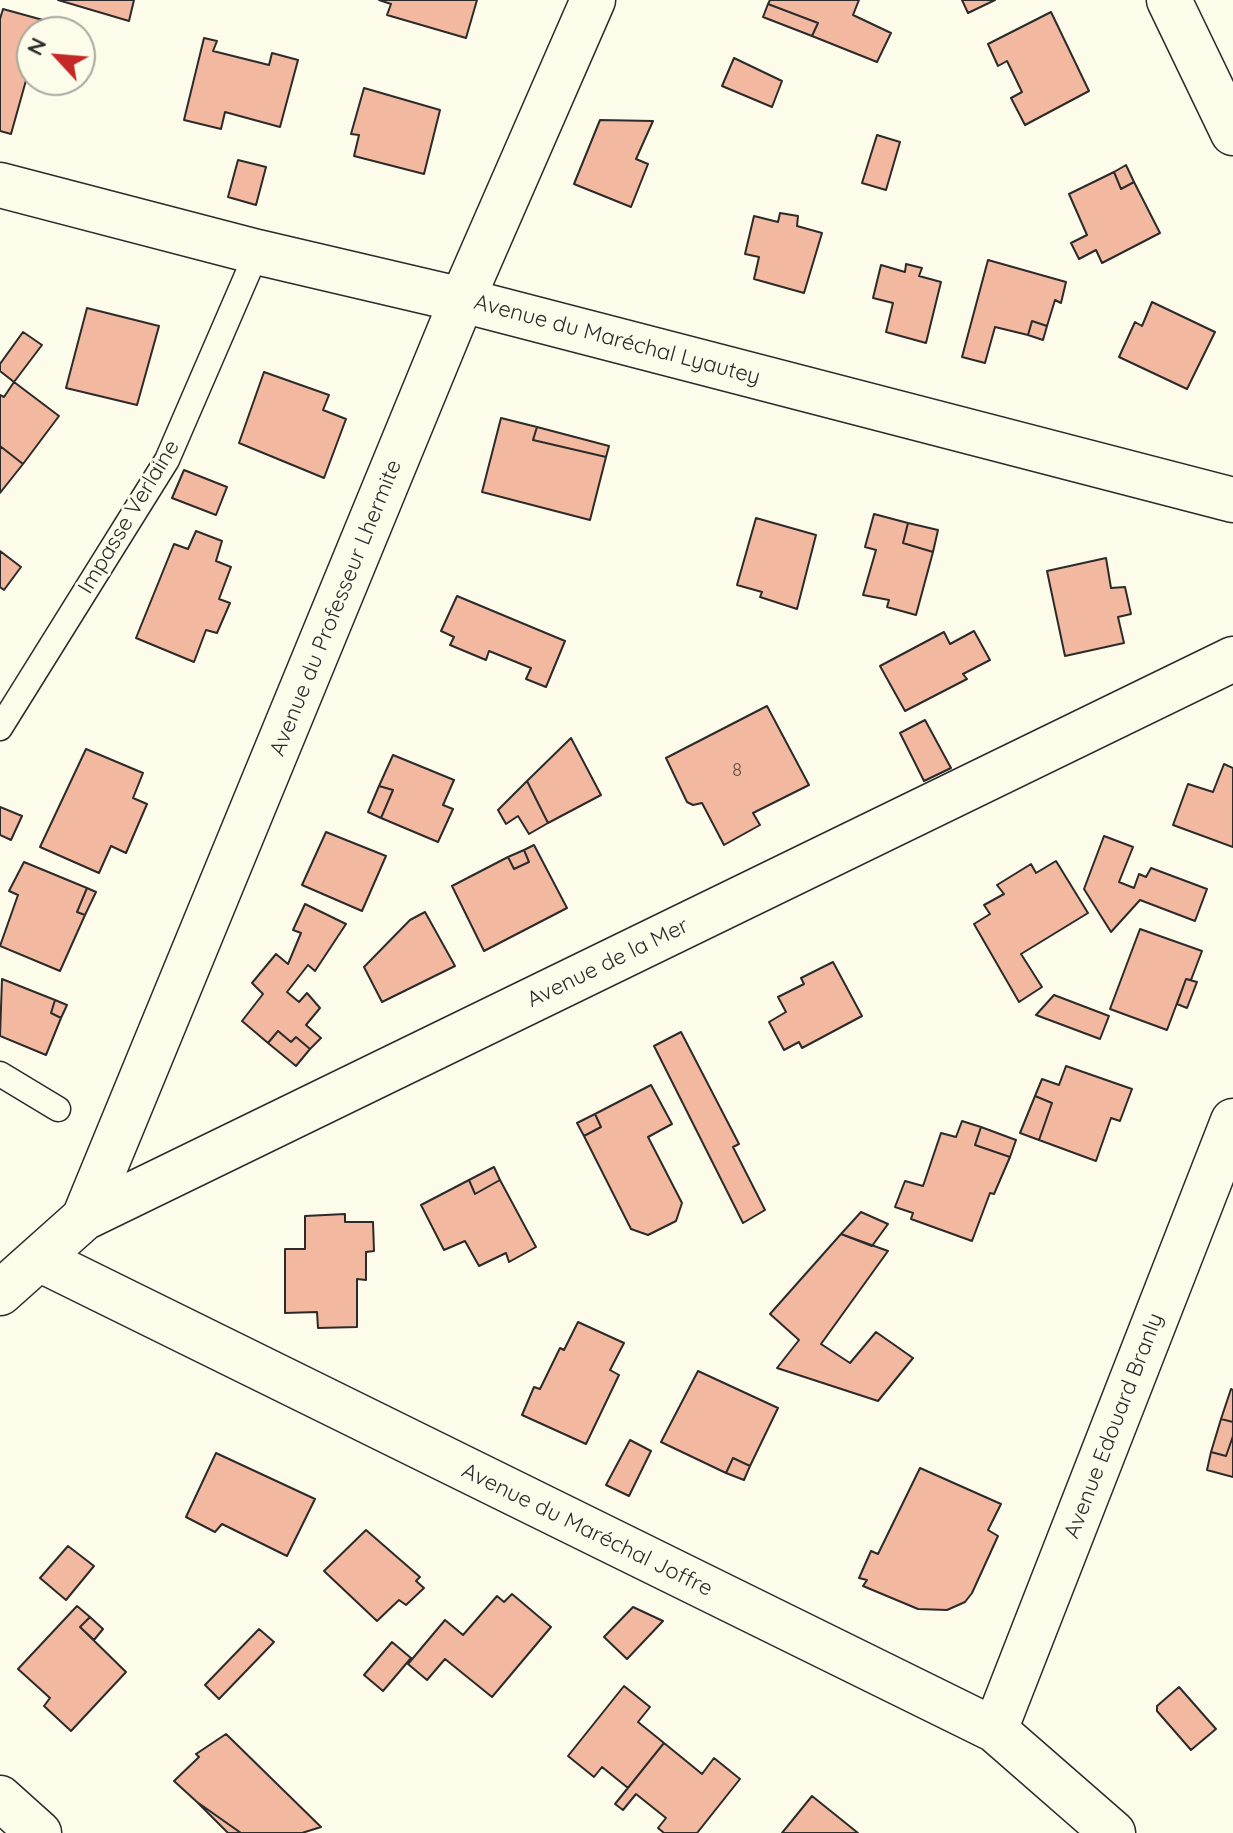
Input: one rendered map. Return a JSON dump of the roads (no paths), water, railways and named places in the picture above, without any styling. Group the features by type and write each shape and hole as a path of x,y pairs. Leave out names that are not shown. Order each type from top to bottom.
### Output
{"street":[{"name":"Avenue du Professeur Lhermite","path":"84,1218 462,300 593,0"},
{"path":"1169,0 1233,133"},
{"name":"Avenue du Maréchal Lyautey","path":"0,185 257,252 462,300 1233,500"},
{"name":"Avenue de la Mer","path":"0,1293 84,1218 1233,659"},
{"name":"Avenue Edouard Branly","path":"995,1730 1233,1121"},
{"name":"Avenue du Maréchal Joffre","path":"39,1259 995,1730 1113,1833"},
{"path":"0,1798 39,1833"}],"lane":[{"name":"Impasse Verlaine","path":"0,728 167,460 257,252"},
{"path":"0,1074 58,1109"}]}
